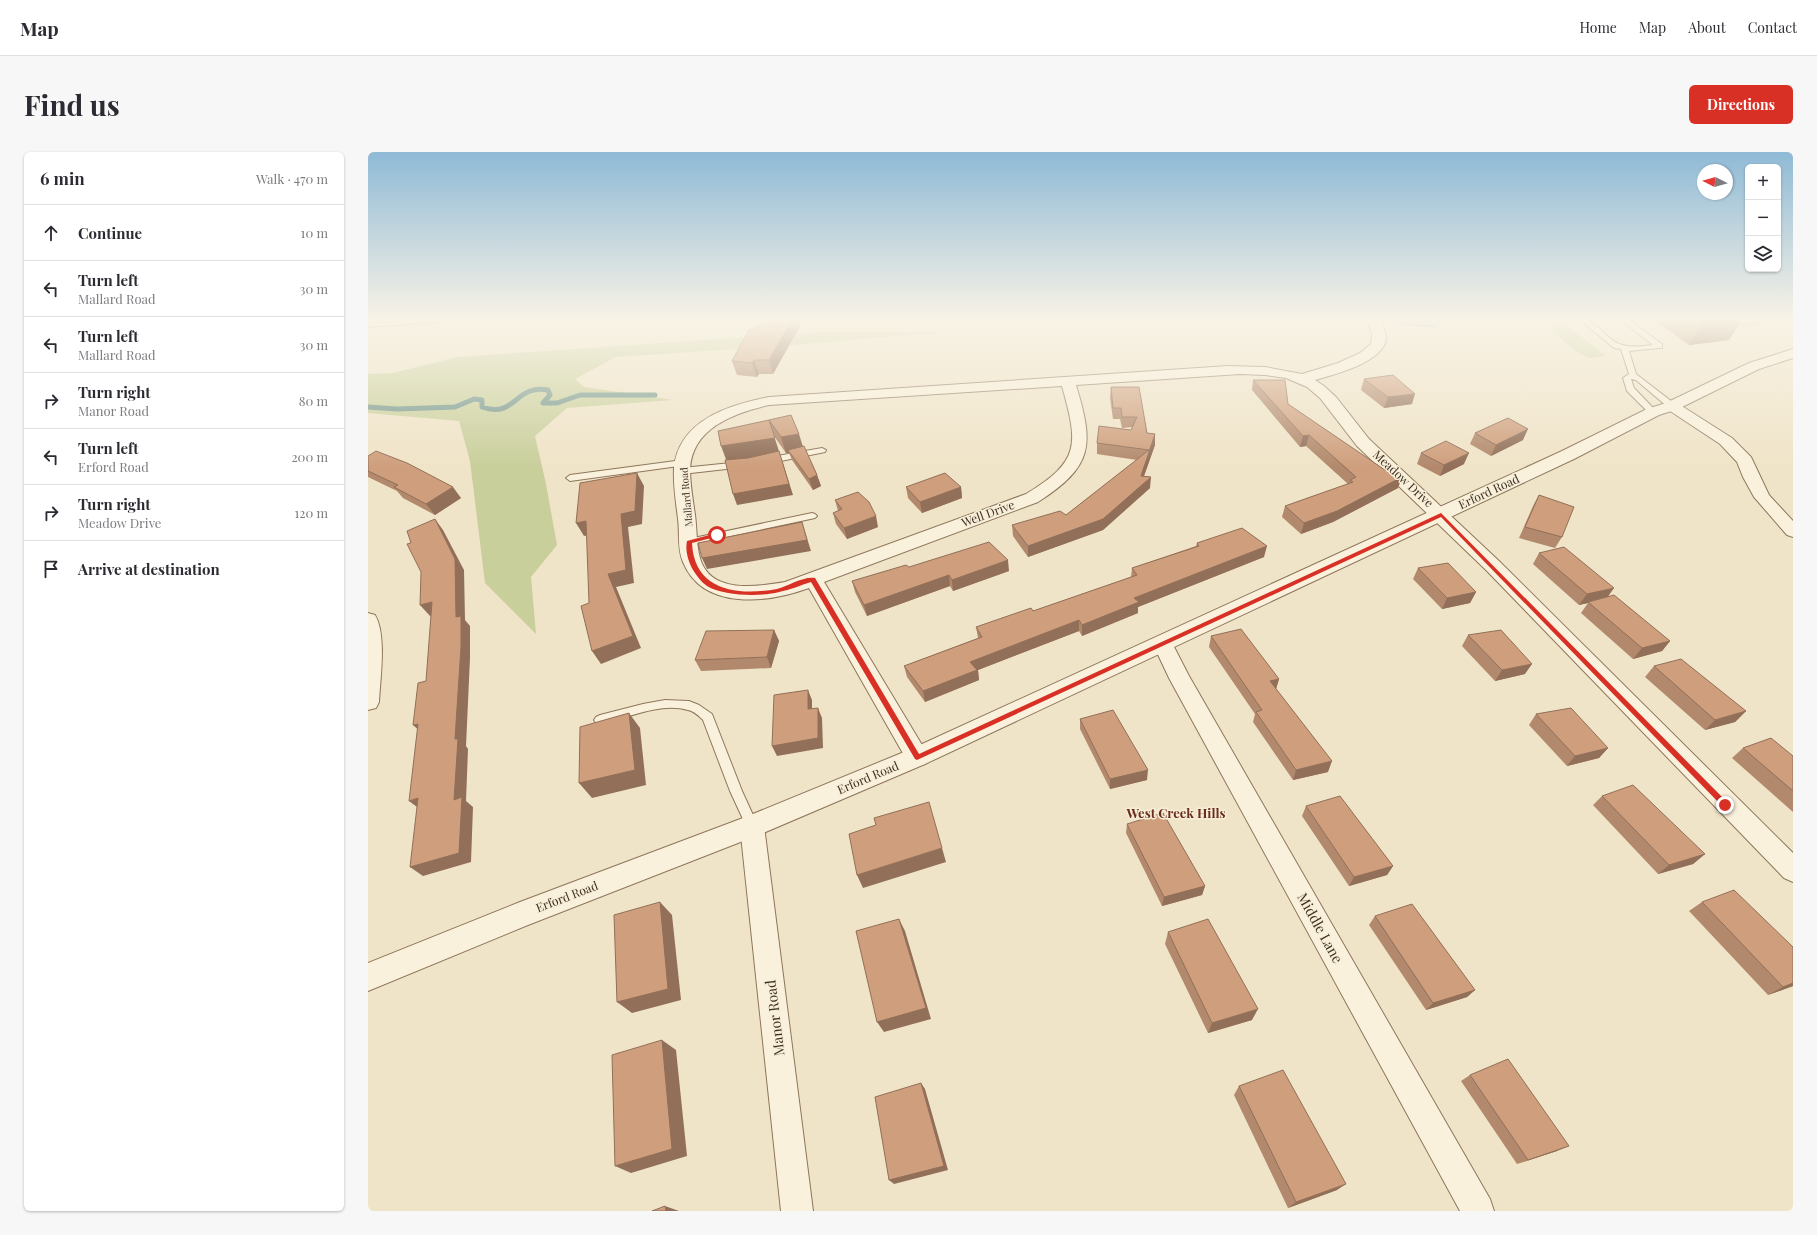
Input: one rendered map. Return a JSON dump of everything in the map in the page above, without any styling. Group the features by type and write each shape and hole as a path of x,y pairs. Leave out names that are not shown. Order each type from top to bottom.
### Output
{"street":[{"path":"1301,379 1336,367"},
{"name":"Erford Road","path":"368,977 520,915 752,826 917,757 1568,455 1653,412 1672,406 1751,367"},
{"name":"Mallard Road","path":"813,579 778,591 757,593 725,590 710,585 702,578 693,564 690,555 682,467 685,453 699,430 721,416 755,404 777,401 1234,370 1268,371 1301,379"},
{"name":"Meadow Drive","path":"1301,379 1319,389 1330,398 1356,436 1441,514 1725,805 1793,870"},
{"name":"Well Drive","path":"813,579 1032,498 1061,480 1072,467 1078,455 1080,446 1078,416 1068,381"},
{"path":"1672,406 1726,441 1745,460 1762,497 1793,531"},
{"path":"1653,412 1702,437 1752,477"},
{"path":"813,579 917,757"},
{"path":"368,622 372,654 368,702"},
{"name":"Middle Lane","path":"1163,644 1180,678 1478,1211"},
{"name":"Manor Road","path":"752,826 797,1211"}],"lane":[{"path":"1631,367 1633,375"},
{"path":"1633,375 1639,378 1672,406"},
{"path":"1633,375 1627,378 1628,386 1653,412"},
{"path":"570,478 682,467 756,463 822,450"},
{"path":"689,542 812,516"},
{"path":"600,720 642,709 668,705 686,705 699,710 708,718 736,791 752,826"}],"green space":[{"path":"415,367 597,367 575,379 584,387 673,400 567,408 535,436 546,484 557,545 531,577 536,634 485,583 470,461 459,421 368,413 368,374 393,373"}],"building":[{"path":"1393,375 1415,394 1388,397 1364,379"},
{"path":"1253,380 1285,380 1288,404 1385,470 1393,468 1402,477 1337,511 1304,523 1285,506 1353,482 1350,480 1356,477 1309,435 1303,436"},
{"path":"1111,387 1139,387 1147,433 1155,434 1141,476 1151,477 1103,519 1028,546 1012,525 1060,511 1066,515 1149,450 1097,443 1099,426 1131,430 1137,417 1122,417 1121,408 1113,408"},
{"path":"791,415 799,434 781,437 769,420"},
{"path":"1508,418 1528,429 1496,445 1475,433"},
{"path":"769,420 775,438 721,446 718,431"},
{"path":"1446,441 1469,453 1444,465 1421,453"},
{"path":"804,446 817,475 809,479 788,450"},
{"path":"376,451 407,463 453,487 426,504 394,487 398,485 368,471 368,456"},
{"path":"779,451 789,484 733,494 725,460 748,458"},
{"path":"637,473 635,511 621,514 626,570 608,574 633,636 592,651 581,606 589,603 586,521 576,523 580,483"},
{"path":"945,473 961,487 920,502 906,487"},
{"path":"858,492 869,502 876,516 844,528 833,513 842,509 835,500"},
{"path":"1539,495 1574,507 1562,537 1525,527"},
{"path":"435,519 455,559 456,617 461,616 461,647 455,739 458,739 454,800 462,797 459,853 410,867 418,798 409,801 418,724 413,725 418,683 426,681 432,602 420,605 421,572 407,544 411,543 407,531"},
{"path":"802,522 807,540 702,558 698,543"},
{"path":"1242,528 1267,546 1134,598 1139,602 1082,625 1079,620 970,662 977,670 923,691 904,666 982,637 976,627 1031,608 1033,611 1137,575 1132,568 1199,546 1197,543"},
{"path":"989,542 1008,560 952,580 949,575 864,605 852,581 906,565 909,567"},
{"path":"1564,547 1614,588 1587,594 1539,553"},
{"path":"1448,563 1476,592 1447,598 1418,568"},
{"path":"1614,595 1670,641 1642,648 1588,602"},
{"path":"1241,629 1279,679 1270,681 1332,761 1296,770 1256,712 1262,710 1211,636"},
{"path":"774,630 767,657 695,660 706,631"},
{"path":"1501,630 1532,664 1502,670 1468,635"},
{"path":"1681,659 1746,711 1715,720 1654,666"},
{"path":"808,690 808,709 818,708 818,738 772,746 774,695"},
{"path":"1571,708 1608,748 1575,756 1536,714"},
{"path":"1113,710 1148,770 1110,779 1080,719"},
{"path":"629,713 635,770 579,783 580,727"},
{"path":"1771,738 1793,756 1793,791 1743,748"},
{"path":"1633,785 1705,854 1669,865 1602,796"},
{"path":"1340,796 1393,866 1354,877 1306,806"},
{"path":"929,802 942,848 857,875 849,834 876,825 874,818"},
{"path":"1163,813 1205,886 1164,897 1127,824"},
{"path":"1734,890 1793,947 1793,983 1783,987 1702,902"},
{"path":"660,902 668,989 617,1002 614,915"},
{"path":"1412,904 1475,990 1433,1003 1375,916"},
{"path":"899,919 926,1008 877,1022 856,931"},
{"path":"1208,919 1258,1009 1212,1023 1168,932"},
{"path":"662,1040 672,1149 615,1166 612,1055"},
{"path":"1508,1059 1569,1146 1528,1160 1470,1075"},
{"path":"1283,1070 1346,1184 1296,1202 1239,1086"},
{"path":"921,1083 944,1166 889,1180 875,1097"},
{"path":"665,1206 666,1211 652,1211"}],"waterway":[{"path":"368,407 397,409 455,407 474,399 482,400 482,407 502,409 528,392 537,390 548,390 550,395 543,403 557,403 580,395 655,395"}],"district":[{"name":"West Creek Hills","path":"1176,813"}],"route":[{"path":"717,535 689,542 690,555 693,564 702,578 710,585 725,590 757,593 778,591 813,579 917,757 1441,514 1725,805"}]}
